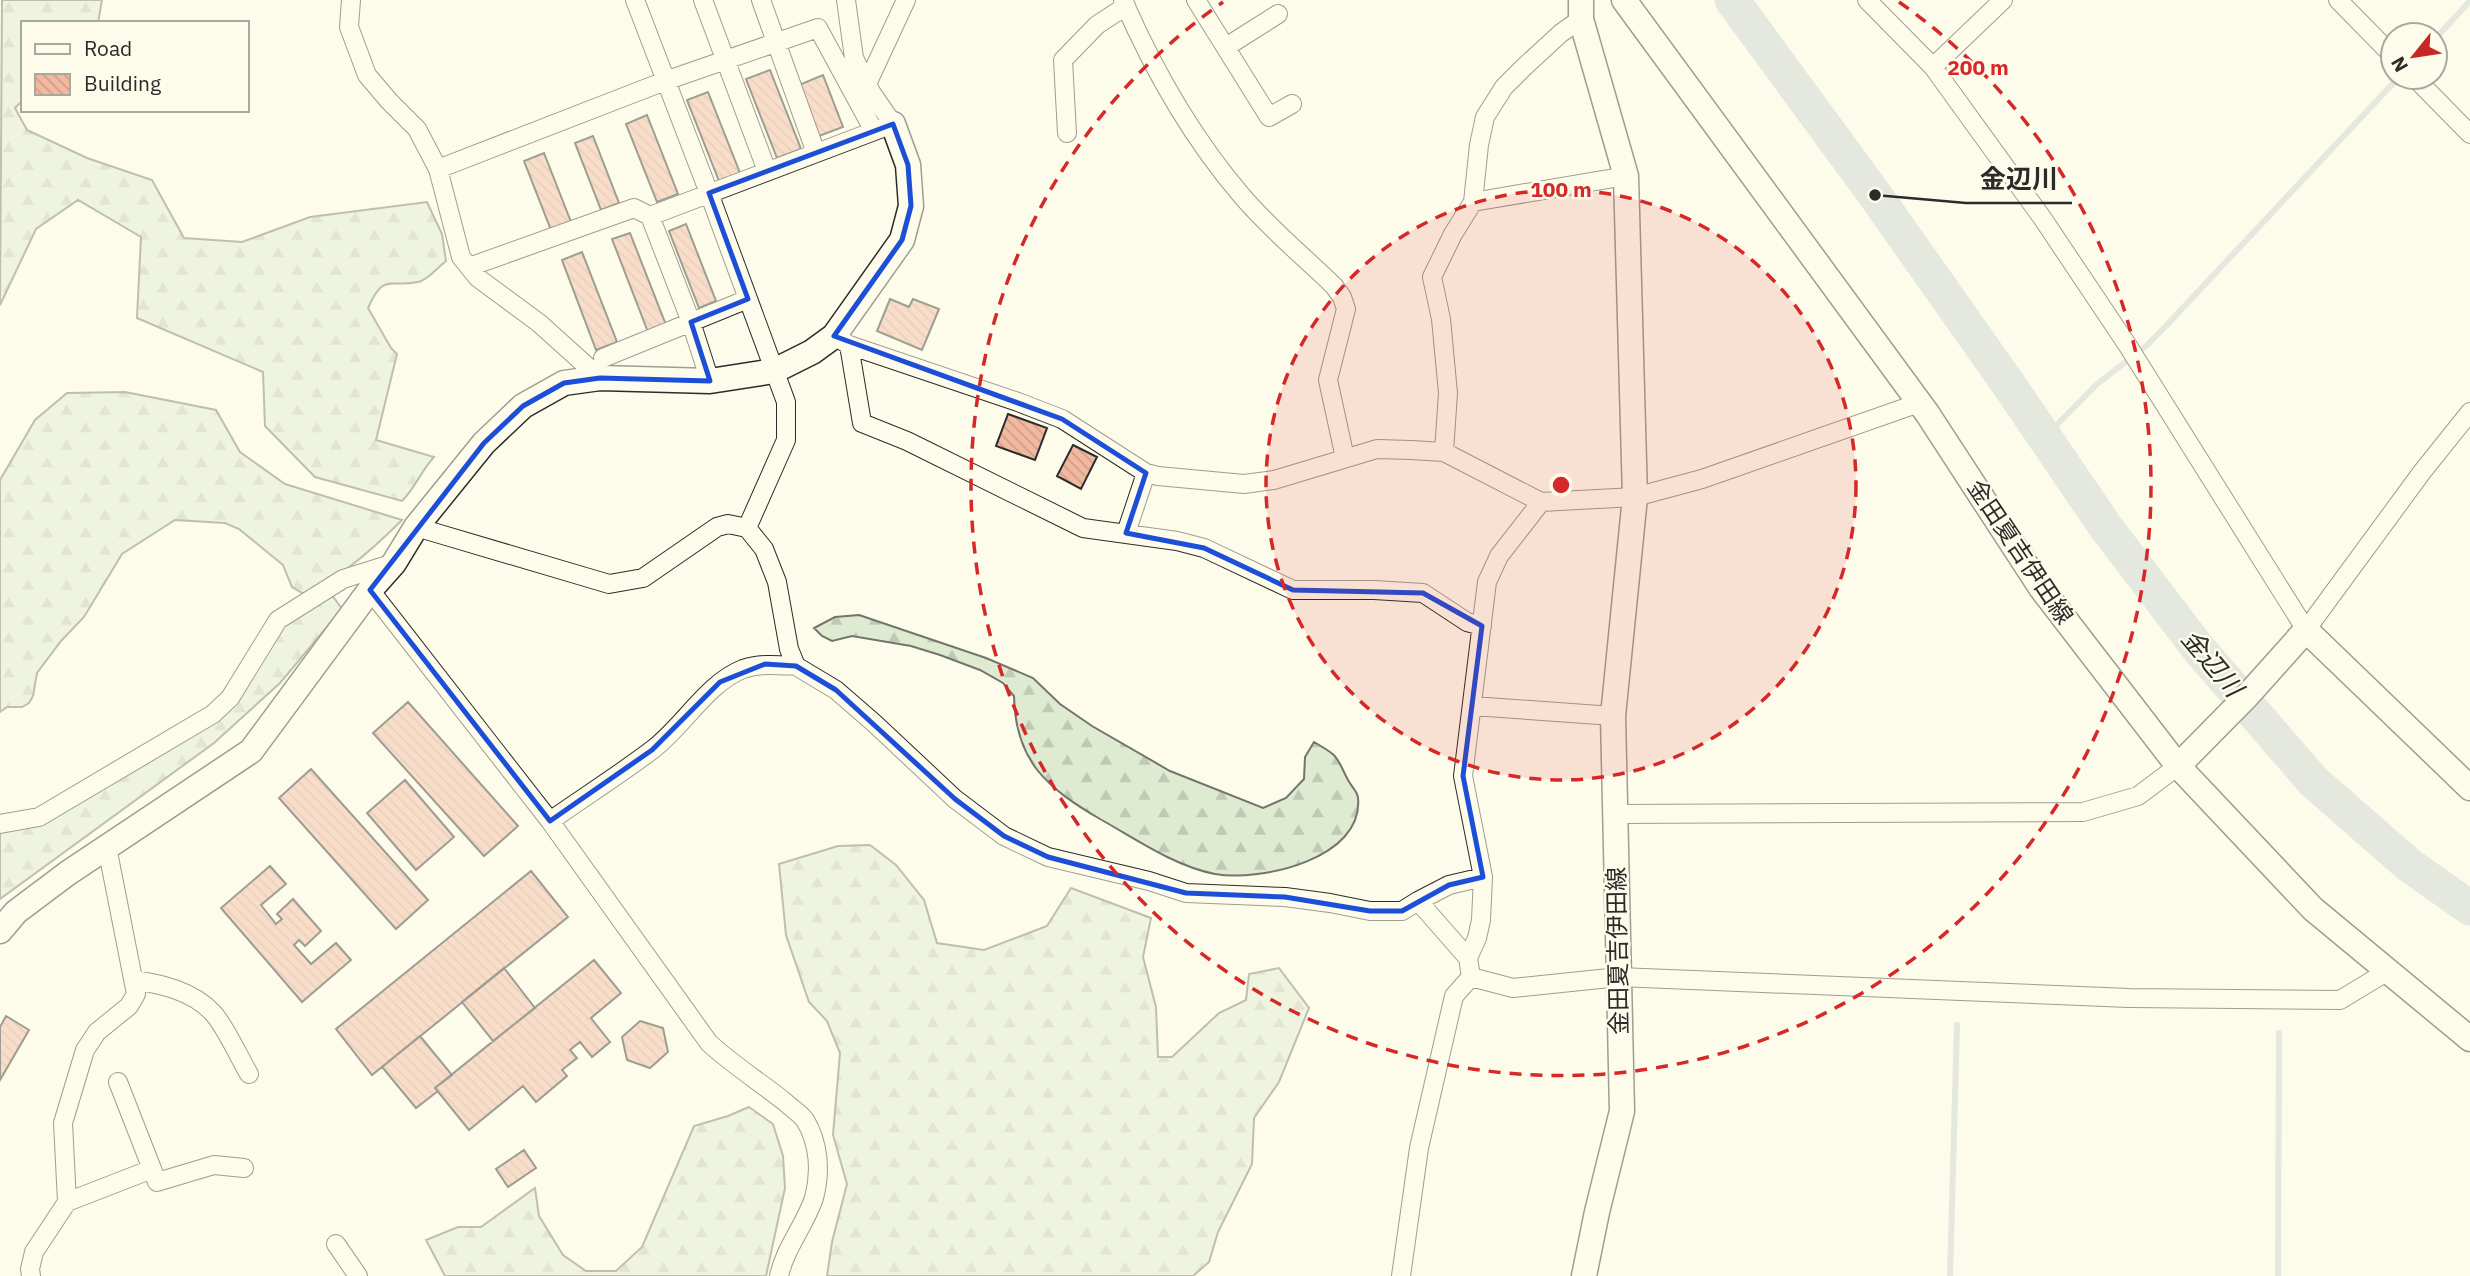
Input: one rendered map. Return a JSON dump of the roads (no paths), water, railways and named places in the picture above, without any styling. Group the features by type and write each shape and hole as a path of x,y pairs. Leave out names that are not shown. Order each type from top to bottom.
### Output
{"main road":[{"name":"金田夏吉伊田線","path":"1624,0 1919,403 2041,588 2178,766 2313,909 2470,1039"},
{"name":"金田夏吉伊田線","path":"1581,9 1626,176 1635,497 1613,716 1622,1111 1584,1276"},
{"path":"0,931 16,912 107,847 251,751 370,590 394,563 416,527 484,443 523,406 564,383 602,368 710,381 774,370 842,340 902,240 911,206 908,164 883,127"},
{"path":"2178,766 2302,636 2470,788"}],"street":[{"path":"351,0 349,27 367,75 417,129 438,169 461,257 478,278 602,368 691,322 748,299"},
{"path":"635,0 786,402 786,440 747,528"},
{"path":"704,0 767,171"},
{"path":"761,0 816,153"},
{"path":"846,0 854,58 883,127"},
{"path":"867,84 906,0"},
{"path":"1196,0 1269,117 1292,104"},
{"path":"1867,0 1933,67 2043,219 2127,346 2302,636 2422,472 2470,412"},
{"path":"1933,67 2003,0"},
{"path":"2338,0 2379,42"},
{"path":"1066,133 1063,60 1097,25 1125,2 1184,116 1242,197 1334,286 1342,297 1346,309 1328,380 1345,458"},
{"path":"1444,452 1448,393 1441,319 1432,277 1453,234 1474,202 1479,145 1485,117 1504,87 1561,33 1581,9"},
{"path":"1226,47 1278,14"},
{"path":"438,169 665,81 818,28 883,127"},
{"path":"2428,91 2470,134"},
{"path":"650,216 883,127"},
{"path":"1474,202 1626,176"},
{"path":"469,267 634,208 650,216 691,322 710,381"},
{"path":"842,340 1062,419 1146,473 1158,476 1244,484 1285,478 1377,449 1444,452 1541,502 1635,497 1702,480 1919,403"},
{"path":"842,340 862,423 907,441 1083,528 1177,541 1204,548 1293,590 1423,593 1466,622 1482,626"},
{"path":"1126,533 1146,473"},
{"path":"1468,958 1478,938 1483,877 1463,776 1487,582 1499,556 1541,502"},
{"path":"416,527 609,584 643,578 717,527 728,524 747,528 764,548 777,582 789,649 796,666"},
{"path":"0,824 39,817 213,714 230,698 278,620 343,579 394,563"},
{"path":"370,590 550,821 709,1043 727,1060 760,1082 804,1118 815,1141 818,1165 814,1198 782,1262 779,1276"},
{"path":"550,821 652,750 720,682 743,669 765,664 796,666 836,690 955,799 1004,836 1048,858 1149,881 1186,893 1284,897 1330,902 1370,911 1402,911 1449,885 1483,877"},
{"path":"1473,706 1613,716"},
{"path":"1615,814 2083,812 2138,796 2178,766"},
{"path":"67,1202 63,1122 85,1050 97,1032 129,1006 136,994 107,847"},
{"path":"1418,901 1468,958 1471,977"},
{"path":"1471,977 1513,988 1619,977 2117,997 2340,1000 2388,971"},
{"path":"1401,1276 1419,1148 1454,996 1471,977"},
{"path":"134,980 162,984 188,995 213,1013 249,1074"},
{"path":"118,1082 157,1182 214,1165 244,1168"},
{"path":"31,1276 34,1252 67,1202 152,1169"},
{"path":"336,1244 358,1276"}],"waterway":[{"name":"金辺川","path":"1732,0 1875,195 2105,526 2198,648 2313,781 2409,865 2470,908"},
{"path":"2449,24 2470,1"},
{"path":"2044,438 2096,385 2146,346 2164,328 2386,91"},
{"path":"1950,1276 1957,1025"},
{"path":"2278,1276 2279,1033"}],"place":[{"name":"金辺川","path":"1875,195"}]}
